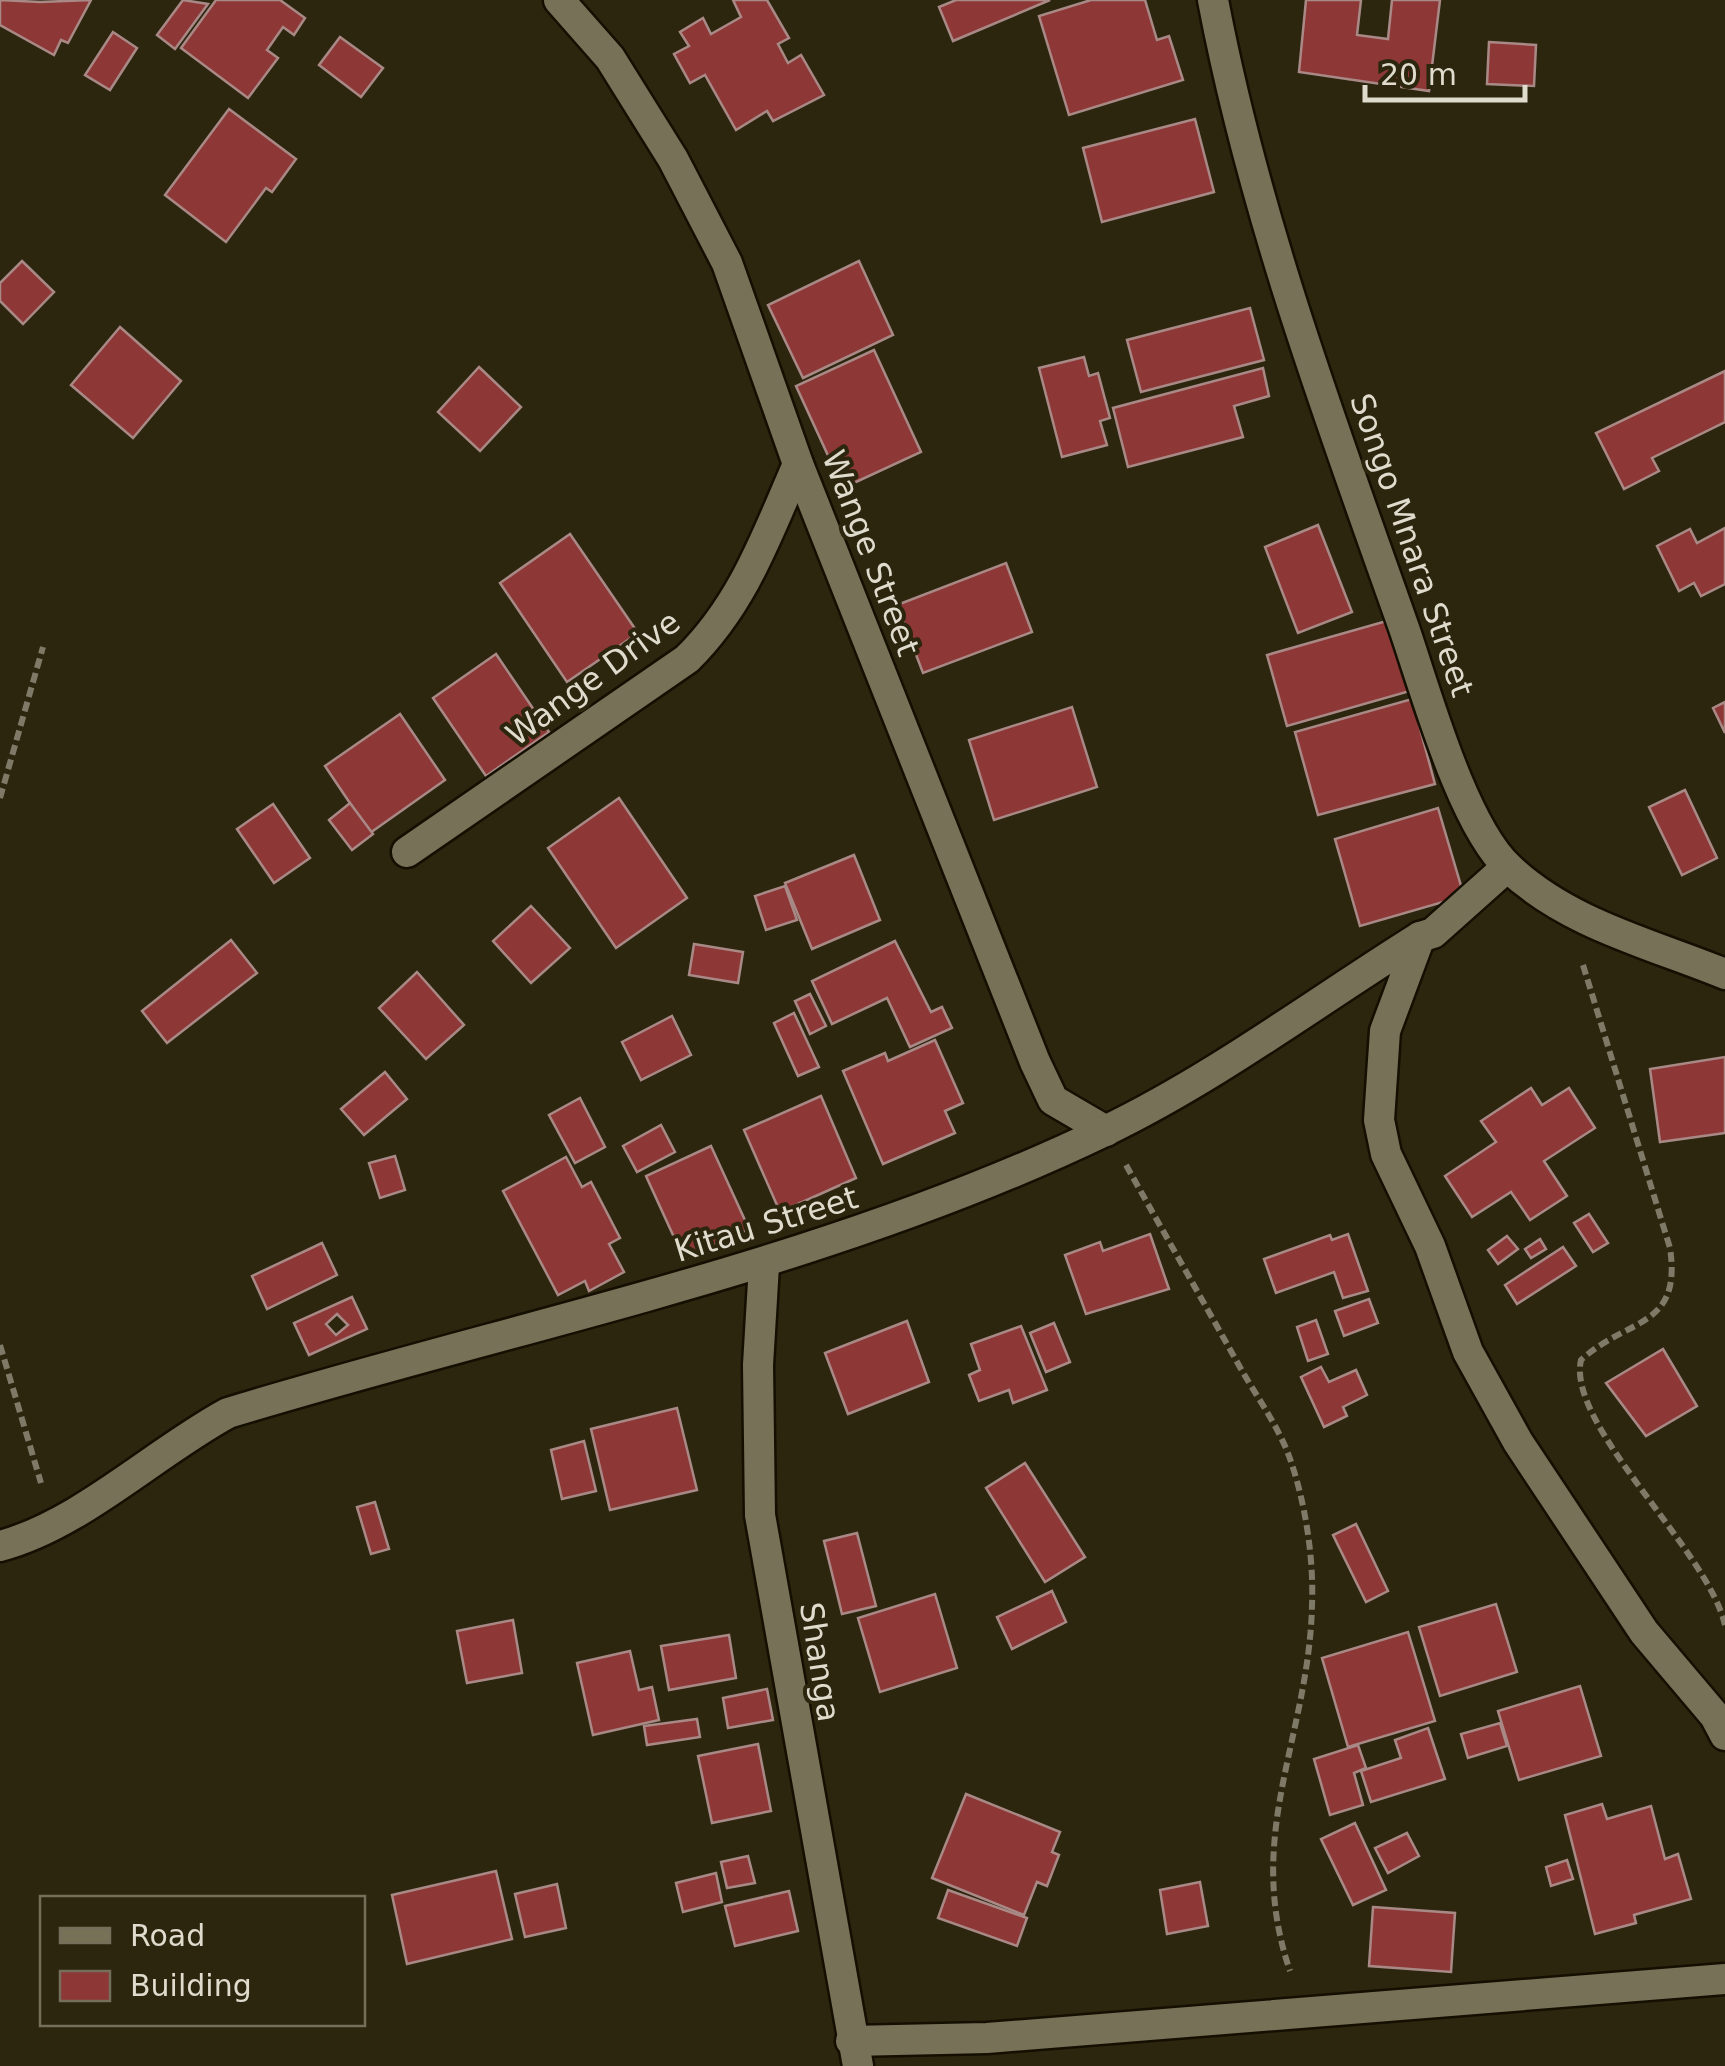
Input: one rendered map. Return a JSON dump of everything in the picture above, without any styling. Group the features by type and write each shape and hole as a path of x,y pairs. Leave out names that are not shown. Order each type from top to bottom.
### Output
{"street":[{"name":"Wange Street","path":"560,0 610,58 673,159 718,246 798,464 1035,1062 1054,1100 1106,1130"},
{"name":"Songo Mnara Street","path":"1213,0 1237,111 1306,348 1462,792 1507,867 1566,912 1725,974"},
{"name":"Wange Drive","path":"407,852 686,659 718,628 746,582 798,464"},
{"name":"Kitau Street","path":"0,1546 22,1540 96,1499 175,1442 228,1414 764,1265 945,1201 1106,1130 1192,1084 1420,937 1434,932 1507,867"},
{"path":"1420,937 1385,1031 1380,1120 1386,1154 1430,1246 1468,1352 1518,1442 1644,1632 1715,1716 1725,1735"},
{"name":"Shanga","path":"764,1265 758,1364 760,1515 855,2054"},
{"path":"855,2054 987,2038 1725,1980"}],"path":[{"path":"0,798 44,647"},
{"path":"1566,912 1670,1248 1675,1277 1668,1301 1656,1314 1581,1360 1580,1387 1636,1480 1707,1578 1725,1625"},
{"path":"1106,1130 1288,1455 1305,1524 1312,1604 1305,1669 1276,1808 1270,1874 1274,1924 1306,2014"},
{"path":"0,1345 52,1523"}],"building":[{"path":"0,0 91,0 68,43 61,40 54,55 0,25"},
{"path":"183,0 208,4 175,49 157,35"},
{"path":"216,0 280,0 305,18 294,35 283,27 267,50 278,58 248,98 181,48"},
{"path":"733,0 767,0 789,38 778,44 788,63 801,55 824,95 773,121 767,111 736,130 705,75 690,83 674,54 689,46 680,32 703,18 711,34 741,17"},
{"path":"956,0 1050,0 953,41 939,7"},
{"path":"1091,0 1145,0 1157,40 1169,36 1183,80 1069,115 1039,16"},
{"path":"1306,0 1361,0 1357,35 1388,39 1392,0 1440,0 1429,91 1299,72"},
{"path":"113,32 137,48 110,90 85,75"},
{"path":"340,37 383,68 361,97 319,65"},
{"path":"1489,42 1536,45 1534,86 1487,84"},
{"path":"229,109 296,159 272,192 266,188 226,242 165,195"},
{"path":"1195,119 1214,192 1102,222 1083,148"},
{"path":"22,261 54,292 23,324 0,301 0,283"},
{"path":"859,261 893,335 803,378 768,305"},
{"path":"1250,308 1264,360 1141,392 1127,340"},
{"path":"120,327 181,381 133,438 71,385"},
{"path":"874,350 921,452 843,488 796,386"},
{"path":"1084,357 1089,376 1098,373 1110,418 1100,421 1107,445 1062,457 1039,368"},
{"path":"479,367 521,407 480,451 438,412"},
{"path":"1263,368 1269,396 1234,406 1243,437 1128,467 1113,408"},
{"path":"1725,371 1725,422 1652,458 1659,471 1624,489 1596,433"},
{"path":"1318,525 1352,612 1298,633 1265,547"},
{"path":"1725,528 1725,584 1701,596 1694,583 1679,591 1657,546 1690,529 1697,543"},
{"path":"570,534 638,633 567,682 500,583"},
{"path":"1006,563 1032,632 923,673 897,605"},
{"path":"1390,620 1410,691 1287,726 1267,655"},
{"path":"496,654 549,732 486,776 433,698"},
{"path":"1412,699 1435,784 1318,815 1295,732"},
{"path":"1725,702 1725,733 1713,708"},
{"path":"1072,707 1097,787 994,820 969,740"},
{"path":"400,714 445,780 370,833 325,766"},
{"path":"1685,790 1717,858 1682,875 1649,807"},
{"path":"619,798 687,898 616,948 548,848"},
{"path":"350,803 373,834 352,850 329,820"},
{"path":"273,804 310,858 274,883 237,829"},
{"path":"1438,808 1464,896 1360,926 1335,839"},
{"path":"854,855 880,920 812,949 785,883"},
{"path":"785,886 797,920 766,930 755,896"},
{"path":"531,906 570,948 531,983 493,941"},
{"path":"231,940 257,973 167,1043 142,1011"},
{"path":"895,941 931,1012 942,1007 952,1028 910,1047 887,998 832,1024 812,981"},
{"path":"694,944 743,952 738,983 689,975"},
{"path":"417,972 464,1025 426,1059 379,1008"},
{"path":"810,994 826,1026 810,1034 795,1001"},
{"path":"794,1013 819,1067 798,1076 774,1023"},
{"path":"672,1016 691,1055 641,1080 622,1042"},
{"path":"935,1040 963,1103 945,1111 955,1133 883,1164 843,1071 885,1053 888,1061"},
{"path":"1725,1057 1725,1133 1660,1142 1650,1069"},
{"path":"385,1072 407,1099 364,1135 341,1109"},
{"path":"1531,1088 1542,1105 1569,1088 1595,1128 1544,1161 1567,1196 1530,1220 1511,1192 1472,1217 1445,1176 1496,1142 1481,1121"},
{"path":"821,1096 856,1178 780,1212 744,1130"},
{"path":"580,1098 605,1147 575,1163 549,1115"},
{"path":"661,1125 675,1152 637,1172 623,1146"},
{"path":"711,1146 749,1229 684,1259 646,1176"},
{"path":"395,1156 405,1190 380,1198 369,1163"},
{"path":"566,1157 582,1187 591,1182 620,1238 609,1244 624,1272 589,1291 585,1281 558,1295 503,1191"},
{"path":"1589,1214 1608,1243 1593,1252 1574,1223"},
{"path":"1150,1234 1169,1289 1086,1314 1065,1255 1100,1242 1103,1251"},
{"path":"1348,1234 1368,1291 1343,1298 1334,1272 1276,1293 1264,1259 1330,1235 1332,1240"},
{"path":"1507,1236 1518,1249 1498,1264 1488,1250"},
{"path":"1540,1239 1546,1249 1531,1258 1525,1249"},
{"path":"322,1243 337,1275 267,1309 252,1276"},
{"path":"1563,1247 1576,1266 1517,1304 1505,1285"},
{"path":"352,1297 367,1329 309,1355 294,1323","holes":["337,1314 348,1325 336,1335 326,1324"]},
{"path":"1369,1299 1378,1323 1344,1336 1335,1311"},
{"path":"1316,1320 1328,1354 1308,1361 1297,1327"},
{"path":"907,1321 929,1382 848,1414 825,1353"},
{"path":"1054,1323 1070,1362 1046,1372 1030,1333"},
{"path":"1021,1326 1047,1390 1013,1403 1009,1390 979,1401 969,1375 980,1370 971,1344"},
{"path":"1663,1349 1697,1406 1646,1436 1606,1383"},
{"path":"1321,1367 1329,1382 1356,1370 1367,1395 1343,1407 1347,1416 1324,1427 1301,1377"},
{"path":"677,1408 697,1490 610,1510 591,1429"},
{"path":"584,1441 596,1491 562,1499 551,1450"},
{"path":"1025,1463 1085,1557 1045,1582 986,1488"},
{"path":"375,1502 389,1549 371,1554 357,1507"},
{"path":"1356,1524 1388,1591 1366,1602 1333,1535"},
{"path":"857,1533 876,1606 842,1614 824,1541"},
{"path":"1052,1591 1066,1622 1012,1649 997,1617"},
{"path":"935,1594 957,1668 880,1692 858,1618"},
{"path":"1496,1604 1517,1672 1440,1696 1419,1627"},
{"path":"513,1620 522,1673 467,1683 457,1631"},
{"path":"1408,1632 1435,1721 1348,1747 1322,1658"},
{"path":"729,1635 736,1678 669,1690 661,1646"},
{"path":"630,1651 639,1690 652,1687 659,1720 593,1735 577,1663"},
{"path":"1580,1686 1601,1756 1519,1780 1498,1711"},
{"path":"767,1689 773,1720 728,1728 723,1698"},
{"path":"697,1719 700,1737 647,1745 644,1726"},
{"path":"1500,1723 1507,1746 1468,1758 1461,1734"},
{"path":"1428,1728 1445,1779 1371,1802 1361,1771 1401,1758 1395,1740"},
{"path":"758,1744 771,1811 712,1823 698,1756"},
{"path":"1358,1745 1366,1768 1354,1773 1363,1805 1330,1815 1314,1759"},
{"path":"966,1794 1060,1832 1052,1852 1059,1855 1047,1886 1037,1882 1024,1915 932,1878"},
{"path":"1602,1804 1607,1819 1651,1806 1665,1859 1678,1854 1691,1899 1634,1915 1636,1923 1595,1934 1565,1815"},
{"path":"1355,1823 1386,1890 1353,1905 1321,1839"},
{"path":"1407,1833 1419,1856 1388,1873 1375,1848"},
{"path":"748,1856 755,1883 727,1888 721,1862"},
{"path":"1567,1860 1573,1879 1551,1886 1546,1867"},
{"path":"496,1871 512,1939 407,1964 392,1895"},
{"path":"716,1873 722,1902 683,1912 676,1883"},
{"path":"1200,1882 1208,1926 1167,1934 1160,1890"},
{"path":"557,1884 566,1928 525,1937 515,1894"},
{"path":"948,1890 1027,1918 1017,1946 938,1918"},
{"path":"789,1891 798,1931 735,1946 725,1906"},
{"path":"1373,1907 1455,1913 1451,1972 1369,1966"}]}
